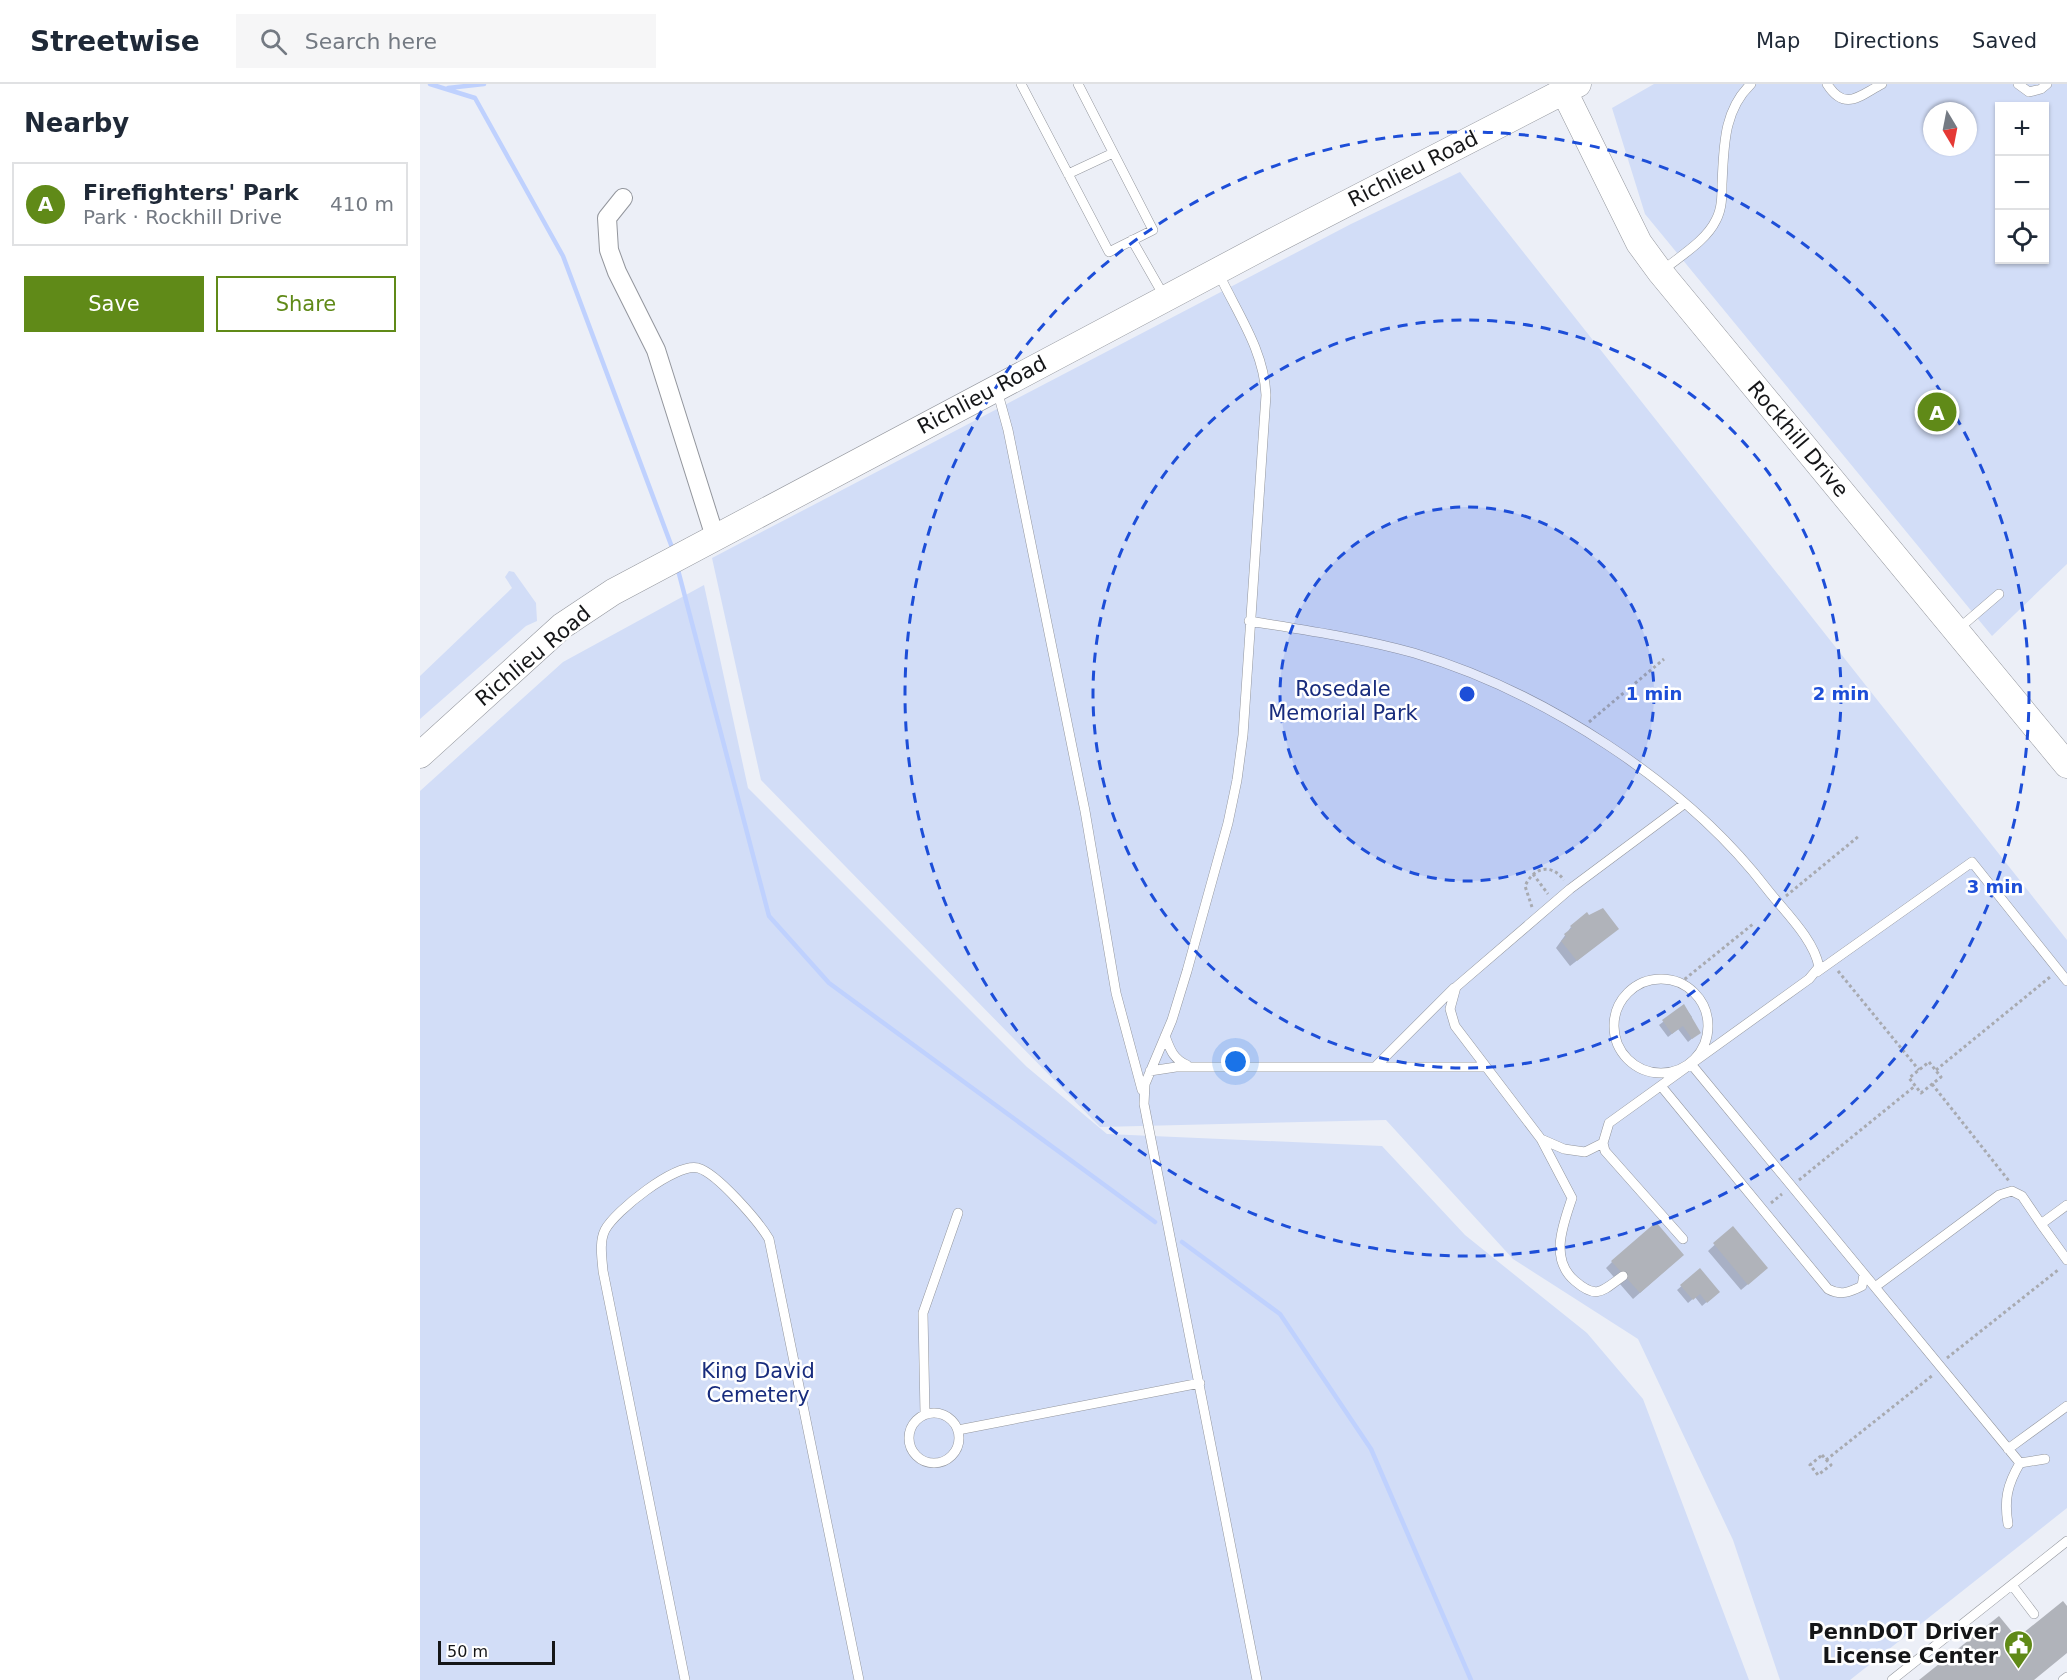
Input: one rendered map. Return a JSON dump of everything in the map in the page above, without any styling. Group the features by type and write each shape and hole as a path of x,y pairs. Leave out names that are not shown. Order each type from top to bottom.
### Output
{"main road":[{"name":"Rockhill Drive","path":"1571,88 1639,243 1660,273 2065,759"},
{"name":"Richlieu Road","path":"420,754 562,626 613,592 1165,298 1571,88"}],"street":[{"path":"622,198 608,218 609,250 617,272 656,350 715,537"}],"lane":[{"path":"1020,84 1109,252 1153,230 1078,84"},
{"path":"1660,273 1697,243 1718,219 1728,121 1741,94 1751,84"},
{"path":"1827,84 1834,95 1842,100 1850,100 1882,84"},
{"path":"2018,84 2030,92 2041,89 2047,84"},
{"path":"1068,174 1113,153"},
{"path":"1132,240 1165,298"},
{"path":"1144,1097 1144,1084 1165,1036 1190,960 1228,823 1243,735 1249,621 1260,507 1265,373 1259,354 1217,271"},
{"path":"996,388 1008,430 1085,811 1116,993 1144,1097 1257,1680"},
{"path":"1956,631 1999,594"},
{"path":"1249,621 1367,641 1415,654 1490,681 1581,729 1620,754 1684,804 1749,866 1817,957 1817,972"},
{"path":"1375,1067 1456,987 1554,902 1684,804"},
{"path":"1683,1239 1605,1151 1603,1143 1609,1123 1972,862 2067,981"},
{"path":"1654,979 1680,983 1696,994 1704,1007 1708,1021 1708,1037 1691,1064 1677,1071 1661,1073 1645,1071 1631,1063 1621,1052 1615,1037 1614,1021 1618,1006 1628,993 1640,984 1654,979"},
{"path":"1456,987 1450,1009 1455,1026 1541,1139 1572,1198 1561,1233 1560,1259 1571,1278 1588,1293 1598,1293 1623,1276"},
{"path":"1165,1036 1171,1052 1179,1062 1192,1067"},
{"path":"1691,1064 2020,1463"},
{"path":"1150,1071 1192,1067 1486,1066"},
{"path":"1661,1086 1828,1289 1837,1294 1851,1292 1862,1286 1864,1274"},
{"path":"1541,1139 1564,1149 1585,1152 1603,1143"},
{"path":"685,1680 603,1271 601,1244 609,1224 661,1179 687,1167 707,1172 763,1228 769,1239 859,1680"},
{"path":"1875,1287 1999,1195 2012,1191 2022,1196 2067,1260"},
{"path":"2041,1224 2067,1205"},
{"path":"925,1414 923,1313 958,1213"},
{"path":"958,1430 1200,1383"},
{"path":"2008,1449 2067,1406"},
{"path":"925,1414 941,1414 948,1417 958,1430 958,1446 954,1454 939,1462 923,1460 911,1448 909,1440 913,1424 925,1414"},
{"path":"2020,1463 2045,1459"},
{"path":"2008,1524 2005,1496 2020,1463"},
{"path":"1892,1680 2067,1541"},
{"path":"2012,1585 2034,1614"},
{"path":"2063,1680 2067,1677"}],"path":[{"path":"1581,729 1664,659"},
{"path":"1778,903 1858,836"},
{"path":"1538,916 1529,904 1525,886 1533,874 1548,868 1557,871 1570,889"},
{"path":"1533,874 1554,902"},
{"path":"1680,983 1753,924"},
{"path":"1831,962 1919,1070"},
{"path":"1936,1070 2058,970"},
{"path":"1929,1062 1941,1077 1921,1093 1909,1078 1919,1070 1929,1062"},
{"path":"1932,1084 2022,1196"},
{"path":"1763,1209 1915,1086"},
{"path":"1826,1460 2058,1270"},
{"path":"1822,1455 1826,1460 1831,1465 1818,1475 1810,1465 1822,1455"}],"green space":[{"path":"1654,84 2067,84 2067,564 1992,636 1645,214 1612,108"},
{"name":"Rosedale Memorial Park","path":"1460,172 2067,940 2067,1508 1850,1680 1780,1680 1733,1540 1638,1339 1513,1259 1386,1120 1100,1127 761,780 712,558 1351,224"},
{"path":"509,571 514,572 536,603 537,621 526,626 420,719 420,676 512,588 505,577"},
{"name":"King David Cemetery","path":"704,585 748,788 1027,1067 1107,1134 1382,1146 1465,1235 1587,1333 1643,1399 1749,1680 420,1680 420,791 563,662"}],"building":[{"path":"1603,908 1619,929 1577,961 1561,941 1566,937 1564,934 1587,912 1589,915"},
{"path":"1684,1004 1701,1033 1692,1039 1683,1026 1672,1034 1662,1020"},
{"path":"1656,1222 1684,1255 1640,1293 1611,1261"},
{"path":"1733,1226 1768,1268 1748,1285 1713,1243"},
{"path":"1700,1268 1720,1292 1707,1303 1700,1294 1693,1300 1680,1285"},
{"path":"2063,1601 2067,1606 2067,1653 2034,1680 1919,1680 1999,1616 2017,1638"}],"waterway":[{"path":"430,84 475,98 563,256 673,550"},
{"path":"448,88 484,84"},
{"path":"678,570 769,916 829,983 1155,1222"},
{"path":"1182,1242 1280,1314 1371,1449 1471,1680"}],"place":[{"name":"Firefighters' Park","path":"1937,412"},
{"name":"PennDOT Driver License Center","path":"2019,1670"}]}
